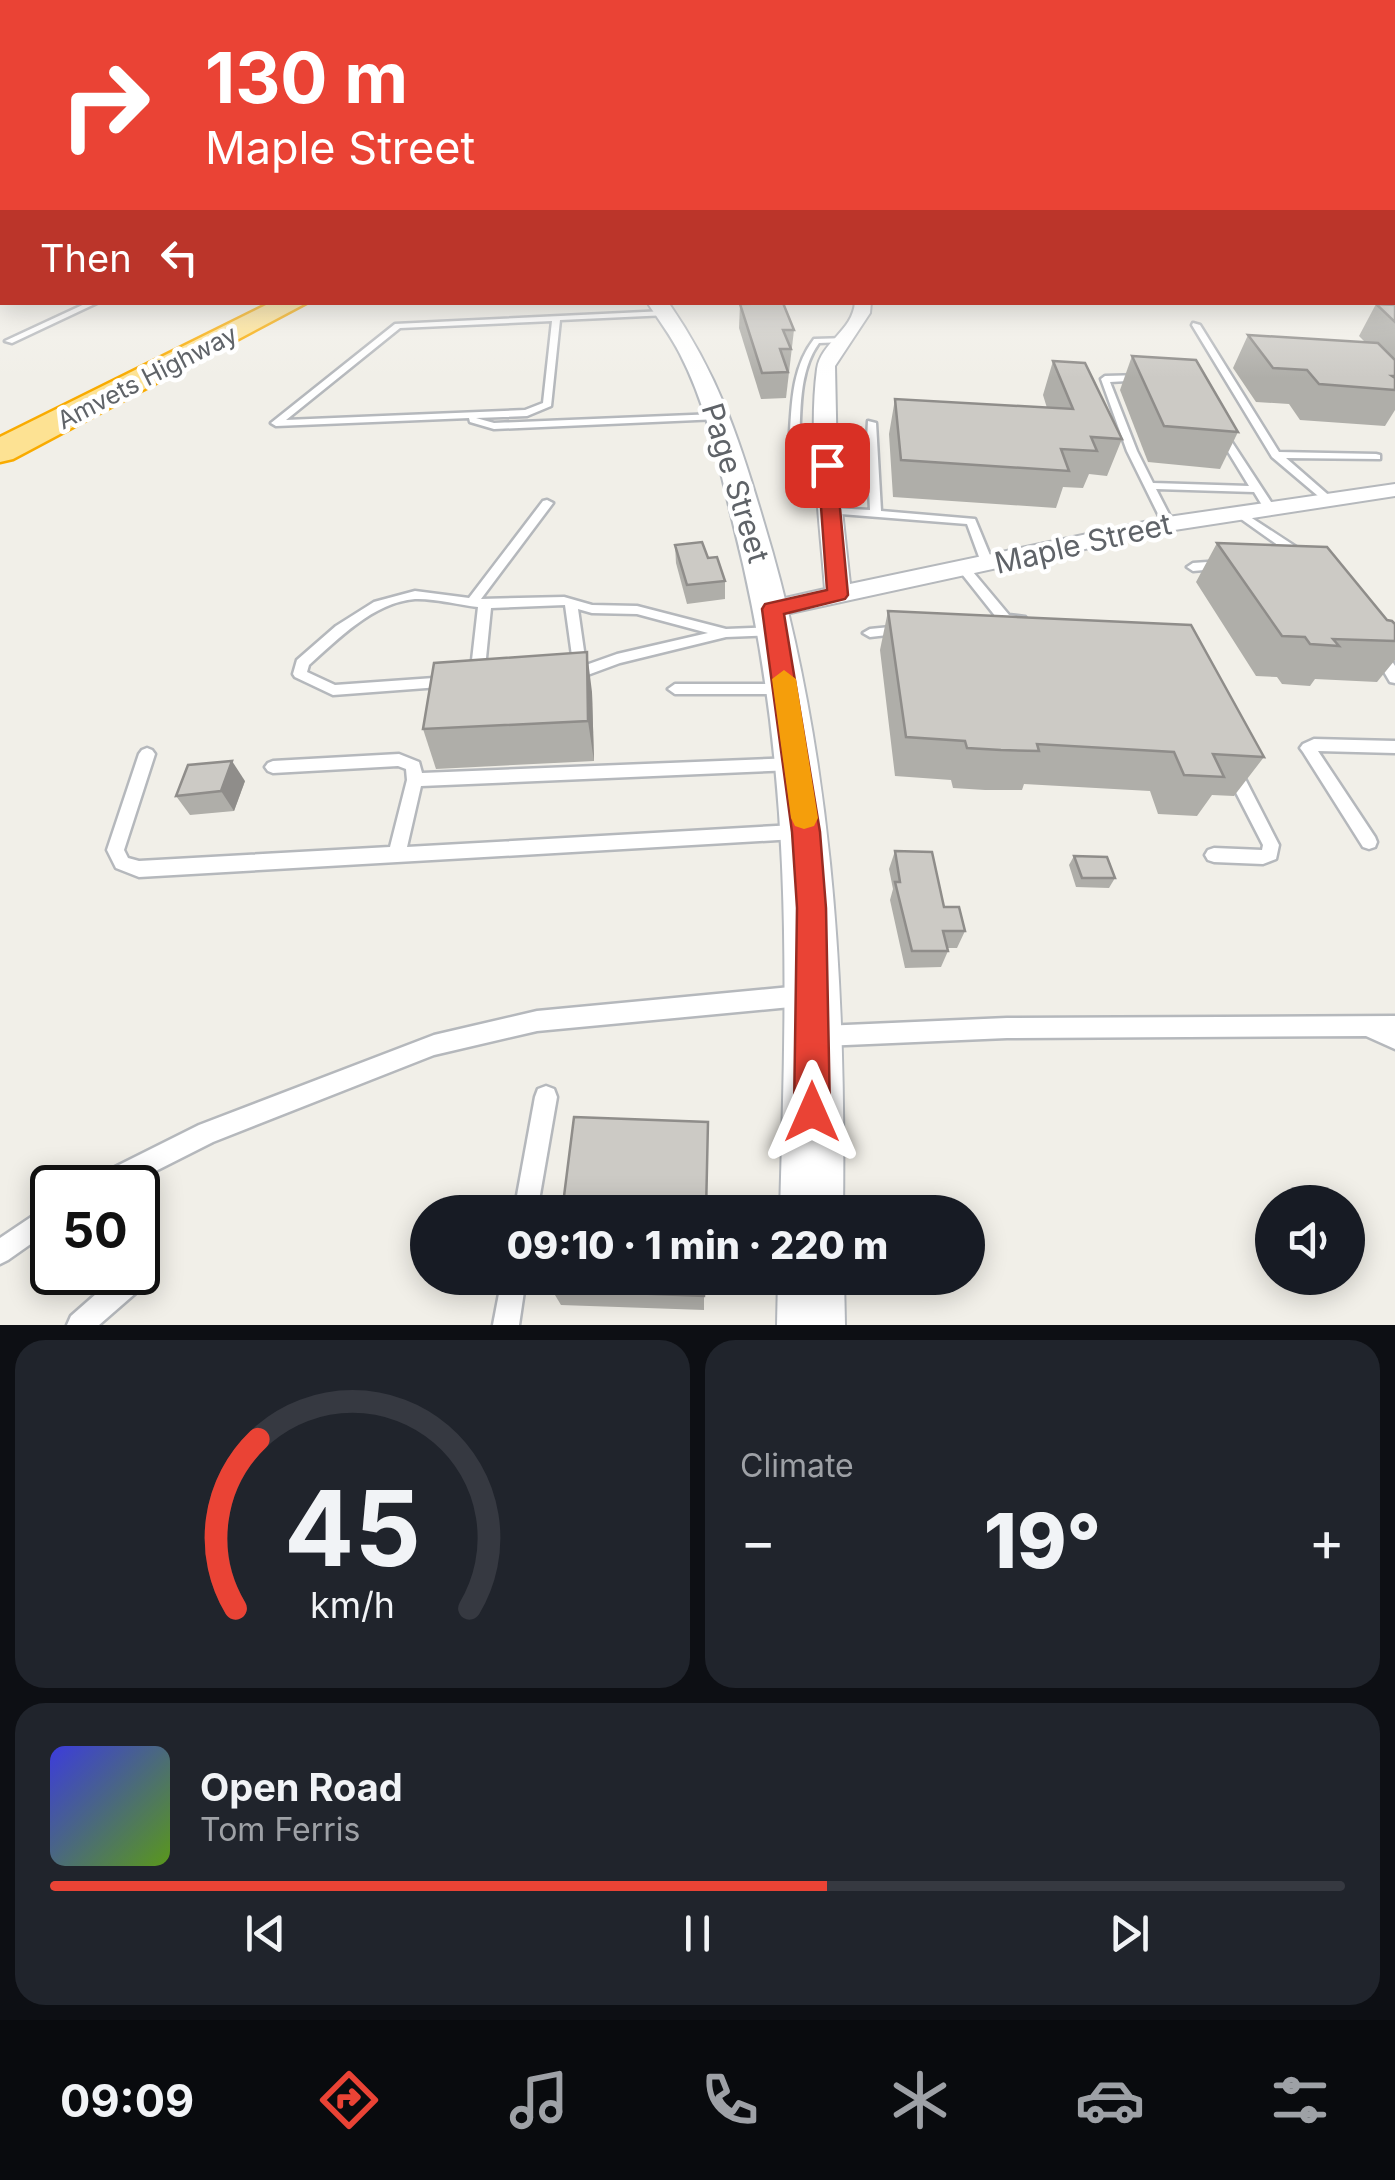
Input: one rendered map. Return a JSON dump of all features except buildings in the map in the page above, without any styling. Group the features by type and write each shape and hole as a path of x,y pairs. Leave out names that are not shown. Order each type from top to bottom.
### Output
{"highway":[{"name":"Amvets Highway","path":"17,408 234,305"},
{"name":"Amvets Highway","path":"0,452 288,305"}],"main road":[{"name":"Page Street","path":"661,308 690,351 716,417 774,620 786,688 806,832 812,994 812,1195"},
{"path":"811,1295 811,1325"}],"street":[{"path":"838,595 827,465 826,366 832,352 863,317 863,305"},
{"name":"Maple Street","path":"774,620 838,595 1238,512 1264,498 1328,499 1395,490"}],"lane":[{"path":"3,342 89,305"},
{"path":"556,318 548,404 527,413 276,423 398,326 661,308"},
{"path":"1196,326 1276,455 1328,499"},
{"path":"827,465 799,454 794,447 796,425 810,348 817,341 844,340"},
{"path":"1147,378 1105,378 1168,524"},
{"path":"459,416 494,426 716,417"},
{"path":"871,423 876,514"},
{"path":"796,425 872,442"},
{"path":"1218,428 1264,498"},
{"path":"1276,455 1376,457"},
{"path":"1150,486 1264,498"},
{"path":"477,680 479,602 547,503"},
{"path":"832,511 972,521 976,567 1005,619"},
{"path":"1238,512 1313,564 1288,561"},
{"path":"1193,568 1231,565"},
{"path":"494,680 333,690 300,674 302,662 318,646 379,605 415,595 479,602 571,602 592,609 638,610 726,633"},
{"path":"571,602 581,674"},
{"path":"564,676 774,620"},
{"path":"986,621 1041,620"},
{"path":"870,632 908,629"},
{"path":"1376,644 1395,678"},
{"path":"675,690 786,688"},
{"path":"1369,842 1308,748 1395,747"},
{"path":"147,754 115,850 122,863 138,870 806,832"},
{"path":"272,766 398,760 414,766 415,780 397,855"},
{"path":"1214,856 1264,858 1270,854 1271,845 1230,763"},
{"path":"415,780 796,764"},
{"path":"143,1165 207,1132 434,1045 536,1021 812,994"},
{"path":"1366,1026 1395,1039"},
{"path":"812,1037 1006,1028 1395,1026"},
{"path":"528,1195 546,1097"},
{"path":"0,1252 30,1231"},
{"path":"80,1325 114,1295"},
{"path":"506,1325 511,1295"}],"slow traffic":[{"path":"784,679 804,818"}],"route":[{"path":"812,1112 812,908 806,832 772,609 838,595 827,465"}]}
